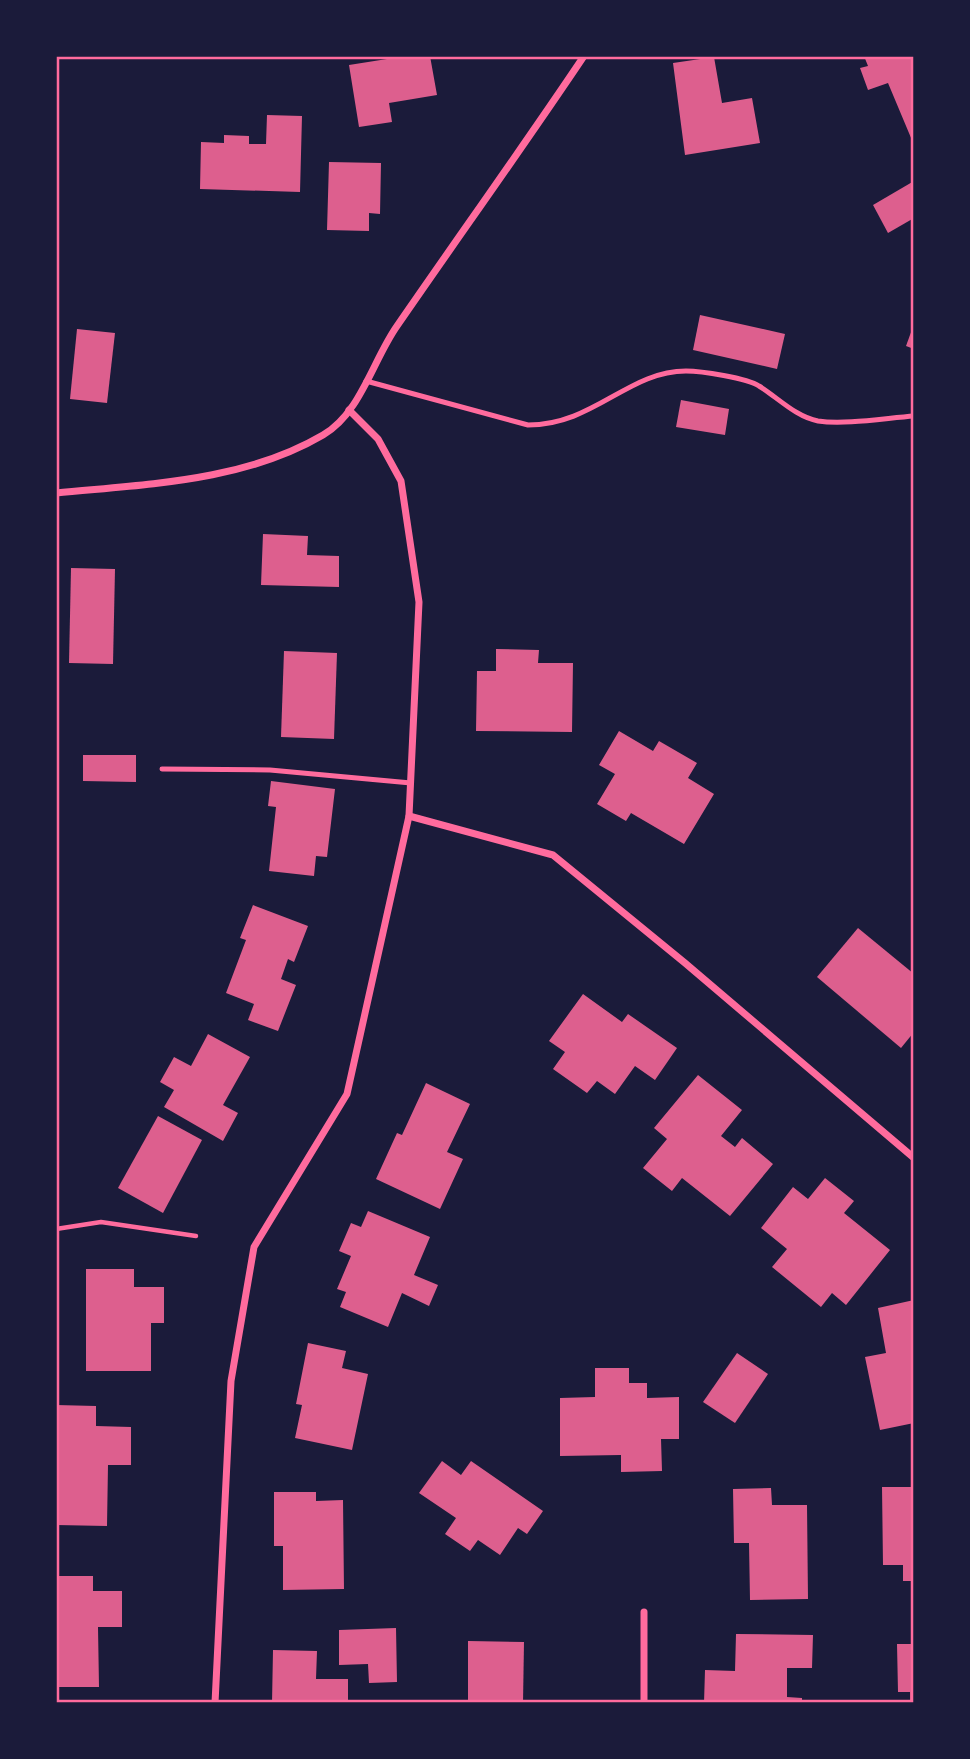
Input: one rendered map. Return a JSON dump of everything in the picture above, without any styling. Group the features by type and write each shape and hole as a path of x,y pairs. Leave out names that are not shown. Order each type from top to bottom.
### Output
{"street":[{"path":"56,493 175,481 268,462 327,433 349,410 395,329 584,56"},
{"path":"215,1703 231,1381 254,1247 347,1094 409,816 419,602 401,481 378,439 349,410"},
{"path":"409,816 553,855 685,962 914,1158"},
{"path":"643,1612 644,1703"}],"lane":[{"path":"366,381 528,425 551,425 592,411 661,373 688,371 757,384 781,403 817,421 914,416"},
{"path":"162,769 270,770 411,783"}],"path":[{"path":"56,1228 101,1222 196,1236"}],"building":[{"path":"406,56 430,56 437,95 389,103 392,122 359,127 349,65"},
{"path":"864,56 914,56 914,145 888,83 868,90 860,68 868,66"},
{"path":"714,57 722,103 752,98 760,143 685,155 673,63"},
{"path":"267,115 302,116 300,192 200,189 201,142 224,143 224,135 249,136 249,144 266,144"},
{"path":"329,162 381,163 380,214 369,213 369,231 327,230"},
{"path":"914,181 914,218 888,233 873,205"},
{"path":"700,315 785,334 777,369 693,350"},
{"path":"914,324 914,349 906,346"},
{"path":"77,329 115,333 107,403 70,399"},
{"path":"681,400 729,409 725,435 676,427"},
{"path":"263,534 308,536 307,555 339,556 339,587 261,585"},
{"path":"71,568 115,569 113,664 69,663"},
{"path":"496,649 539,650 538,663 573,663 572,732 476,731 477,671 496,671"},
{"path":"284,651 337,653 334,739 281,737"},
{"path":"619,731 653,751 659,741 697,763 688,778 714,794 684,844 631,813 626,821 597,804 615,774 599,765"},
{"path":"83,755 136,755 136,782 83,781"},
{"path":"271,781 335,789 327,857 316,856 314,876 269,871 276,807 268,806"},
{"path":"253,905 308,926 294,962 288,959 281,979 296,985 278,1031 248,1020 254,1004 226,993 246,940 240,938"},
{"path":"858,928 914,974 914,1032 901,1048 817,977"},
{"path":"583,994 622,1022 628,1014 677,1048 655,1080 635,1066 615,1094 597,1081 587,1093 553,1069 565,1052 549,1041"},
{"path":"208,1034 250,1057 223,1105 238,1113 223,1141 164,1107 174,1090 160,1082 174,1057 191,1066"},
{"path":"698,1075 742,1110 721,1136 735,1147 742,1138 773,1164 730,1216 682,1178 672,1191 643,1168 667,1139 654,1128"},
{"path":"426,1083 470,1104 447,1152 463,1159 440,1209 376,1179 397,1133 402,1135"},
{"path":"158,1116 202,1140 163,1213 118,1188"},
{"path":"825,1178 854,1201 844,1213 890,1250 846,1305 832,1293 821,1307 772,1267 787,1249 761,1228 793,1187 808,1199"},
{"path":"368,1211 430,1237 414,1275 438,1285 429,1306 402,1293 388,1327 340,1307 346,1292 337,1289 351,1256 339,1251 351,1223 361,1227"},
{"path":"86,1269 134,1269 134,1287 164,1287 164,1323 151,1323 151,1371 86,1371"},
{"path":"914,1300 914,1423 880,1430 865,1357 886,1353 878,1308"},
{"path":"308,1343 346,1351 342,1368 368,1374 352,1450 295,1438 302,1405 296,1404"},
{"path":"737,1353 768,1374 735,1423 703,1402"},
{"path":"595,1368 629,1368 629,1383 647,1383 647,1398 679,1397 679,1439 661,1439 662,1471 621,1472 621,1455 560,1456 560,1398 595,1397"},
{"path":"56,1405 96,1406 96,1426 131,1427 131,1465 108,1465 107,1526 56,1525"},
{"path":"442,1461 461,1475 471,1461 543,1511 527,1534 518,1528 500,1555 478,1540 470,1551 445,1534 456,1518 419,1493"},
{"path":"882,1487 914,1487 914,1581 903,1581 903,1565 883,1565"},
{"path":"771,1488 772,1505 807,1505 808,1599 750,1600 749,1543 734,1543 733,1489"},
{"path":"274,1492 316,1492 316,1501 343,1500 344,1589 283,1590 283,1546 274,1546"},
{"path":"56,1576 93,1576 93,1591 122,1591 122,1627 98,1627 99,1687 56,1687"},
{"path":"396,1628 397,1682 369,1683 368,1664 339,1665 339,1630"},
{"path":"736,1634 813,1635 812,1668 787,1668 787,1697 802,1698 802,1703 704,1703 705,1670 735,1671"},
{"path":"468,1641 524,1642 523,1703 468,1703"},
{"path":"897,1644 914,1644 914,1703 910,1703 910,1692 898,1692"},
{"path":"273,1650 317,1651 316,1679 348,1679 348,1703 272,1703"}]}
